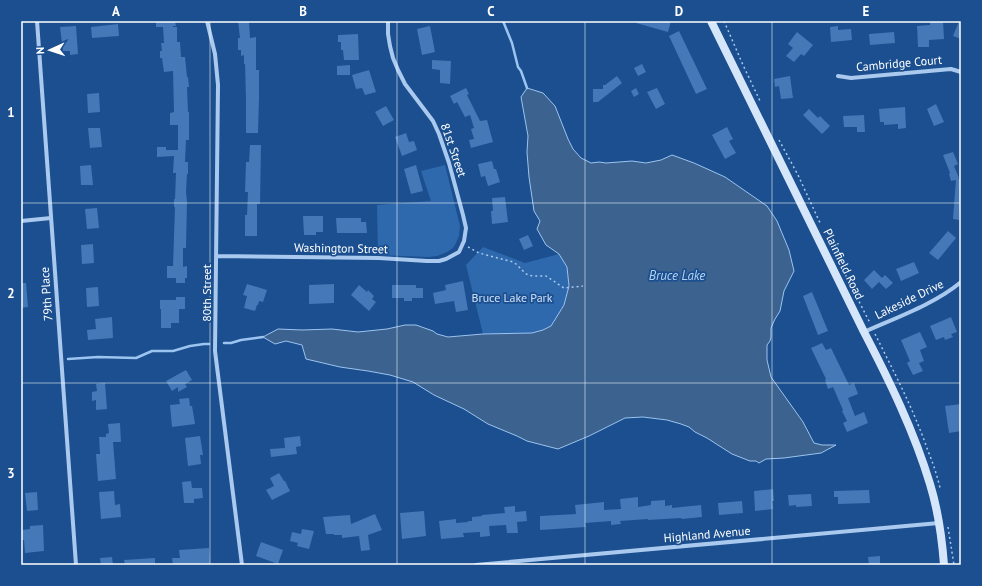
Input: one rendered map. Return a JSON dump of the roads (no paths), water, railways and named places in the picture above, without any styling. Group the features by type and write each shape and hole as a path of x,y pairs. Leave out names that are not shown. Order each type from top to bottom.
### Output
{"main road":[{"name":"Plainfield Road","path":"710,21 883,368 915,441 930,484 939,523 944,565"}],"street":[{"name":"79th Place","path":"37,21 76,565"},
{"name":"80th Street","path":"207,21 215,54 218,85 216,350 242,565"},
{"name":"81st Street","path":"388,21 390,46 398,70 408,88 433,121 449,163 466,233 462,246"},
{"name":"Cambridge Court","path":"838,76 851,78 951,69 961,72"},
{"path":"21,220 51,218"},
{"name":"Washington Street","path":"216,256 379,258 439,261 459,252 462,246"},
{"name":"Lakeside Drive","path":"864,332 928,303 952,290 961,282"},
{"name":"Highland Avenue","path":"476,565 939,523"}],"water":[{"name":"Bruce Lake","path":"527,88 543,93 555,106 573,149 581,158 591,163 632,161 646,163 661,160 672,155 725,177 767,206 777,221 789,250 794,271 784,291 780,311 771,328 771,337 767,345 767,360 771,377 803,422 814,443 822,445 836,445 821,453 766,459 759,463 732,454 689,427 667,420 643,417 625,418 589,436 558,449 527,441 488,424 464,409 434,395 413,382 390,375 340,367 306,359 302,345 286,341 275,344 263,337 278,329 332,329 358,332 387,329 405,325 416,325 448,337 483,334 532,333 551,326 564,305 569,286 567,267 559,254 546,245 537,229 540,221 534,211 527,152 528,136 521,97"}],"waterway":[{"path":"503,21 512,43 518,67 527,88"},
{"path":"224,343 263,337"},
{"path":"68,359 98,357 136,358 152,351 173,351 190,346 209,344"}],"park label":[{"name":"Bruce Lake Park","path":"512,297"}]}
